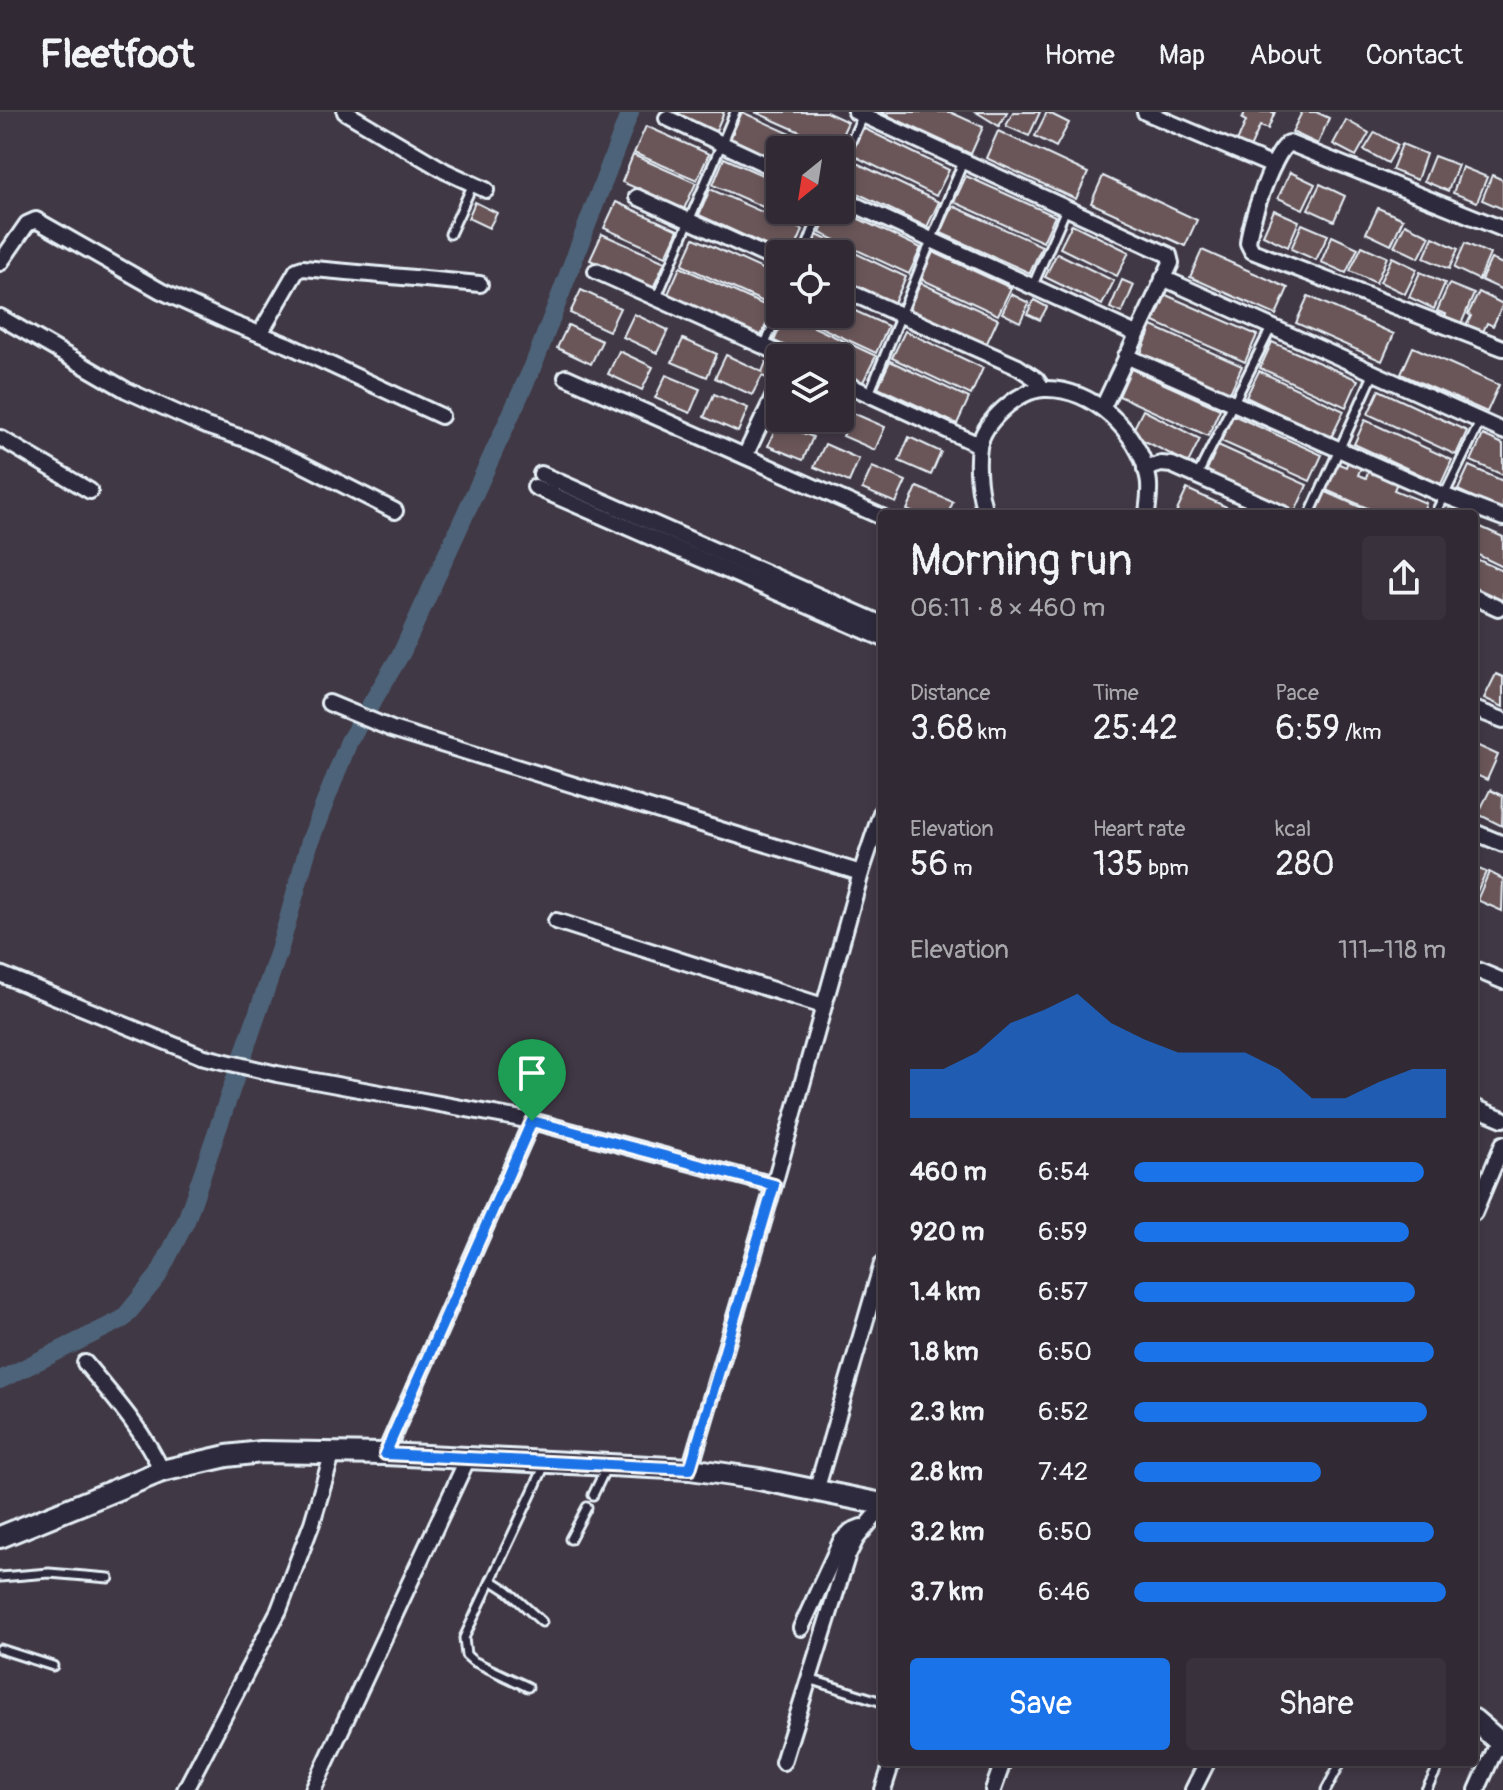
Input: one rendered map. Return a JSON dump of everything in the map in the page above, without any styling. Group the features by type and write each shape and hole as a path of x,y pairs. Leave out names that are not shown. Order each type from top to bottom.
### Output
{"street":[{"path":"345,112 479,187"},
{"path":"1145,112 1273,166"},
{"path":"859,114 1169,255 1171,263 1103,407"},
{"path":"667,118 766,164"},
{"path":"1503,229 1289,143 1282,148 1273,166 1248,236 1248,247 1252,251 1503,348"},
{"path":"637,197 766,256"},
{"path":"854,204 1136,334"},
{"path":"0,263 27,224 36,220 161,291 229,322 261,332 441,416"},
{"path":"261,332 297,270 303,268 480,284"},
{"path":"596,271 764,346"},
{"path":"1163,278 1503,431"},
{"path":"854,294 1018,367 1036,379 1043,389"},
{"path":"0,317 126,390 300,463 395,511"},
{"path":"1126,356 1443,495 1503,518"},
{"path":"566,377 878,515"},
{"path":"854,387 979,445"},
{"path":"985,510 979,445 993,420 1016,398 1043,389 1088,399 1117,420 1137,449 1149,479 1147,510"},
{"path":"745,456 766,412"},
{"path":"0,438 90,491"},
{"path":"1145,469 1161,464 1172,465 1274,510"},
{"path":"878,622 538,480 878,636"},
{"path":"1478,599 1498,608"},
{"path":"336,706 373,722 861,873"},
{"path":"1478,711 1503,720"},
{"path":"690,1469 878,822"},
{"path":"1478,834 1503,844"},
{"path":"556,921 823,1006"},
{"path":"1478,971 1503,981"},
{"path":"0,974 201,1056 277,1074 532,1121 774,1185"},
{"path":"1478,1109 1503,1119"},
{"path":"385,1454 532,1121"},
{"path":"1478,1203 1503,1144"},
{"path":"816,1491 878,1278"},
{"path":"85,1363 149,1442 162,1471"},
{"path":"0,1537 162,1471 227,1456 261,1452 385,1454 690,1469 878,1505"},
{"path":"185,1790 279,1610 312,1523 333,1452"},
{"path":"313,1790 467,1460"},
{"path":"783,1762 847,1557 878,1511"},
{"path":"801,1628 841,1541 851,1531 866,1526"},
{"path":"1477,1790 1501,1743 1478,1723"},
{"path":"883,1790 891,1766"},
{"path":"993,1790 1002,1766"},
{"path":"1193,1790 1205,1766"}],"lane":[{"path":"657,297 735,112"},
{"path":"851,136 859,114"},
{"path":"869,394 963,162"},
{"path":"450,234 479,187"},
{"path":"1033,285 1066,207"},
{"path":"764,346 772,328"},
{"path":"1197,476 1271,328"},
{"path":"1312,510 1374,373"},
{"path":"1437,510 1480,422"},
{"path":"528,1687 473,1661 463,1647 464,1638 547,1462"},
{"path":"593,1495 607,1465"},
{"path":"570,1539 587,1507"},
{"path":"0,1577 49,1573 109,1578"},
{"path":"491,1580 542,1622"},
{"path":"0,1649 53,1666"},
{"path":"809,1679 878,1701"},
{"path":"1326,1790 1339,1766"},
{"path":"1426,1790 1439,1766"}],"building":[{"path":"669,112 724,112 715,133"},
{"path":"742,112 795,136 766,136 766,155 730,139"},
{"path":"755,112 826,112 848,122 842,136 809,136"},
{"path":"880,112 950,112 983,127 971,154"},
{"path":"976,112 1007,112 999,126"},
{"path":"1013,112 1040,112 1029,136 1006,126"},
{"path":"1047,112 1069,123 1056,147 1035,136"},
{"path":"1245,112 1275,112 1268,129 1260,126 1250,148 1237,142 1246,121 1242,119"},
{"path":"1302,112 1316,112 1329,118 1318,144 1292,132"},
{"path":"1346,120 1369,133 1356,156 1333,144"},
{"path":"646,126 709,154 697,180 634,153"},
{"path":"861,127 949,170 936,196 854,156 854,141"},
{"path":"998,131 1088,173 1076,199 986,158"},
{"path":"1375,132 1398,145 1388,163 1364,150"},
{"path":"1402,144 1426,154 1417,180 1392,170"},
{"path":"633,155 696,183 684,209 622,182"},
{"path":"1434,156 1458,165 1448,191 1424,181"},
{"path":"724,158 766,177 766,208 713,185"},
{"path":"854,162 939,202 927,227 854,191"},
{"path":"1462,167 1487,177 1477,202 1453,193"},
{"path":"1290,172 1315,184 1303,209 1278,198"},
{"path":"1492,175 1503,180 1503,209 1482,200"},
{"path":"966,176 1055,216 1043,242 954,202"},
{"path":"1103,176 1197,220 1185,246 1091,203"},
{"path":"1320,184 1345,196 1334,221 1308,209"},
{"path":"710,189 766,214 766,224 789,224 803,230 799,240 766,240 766,245 699,215"},
{"path":"475,202 497,213 489,228 468,218"},
{"path":"616,202 678,230 666,256 604,228"},
{"path":"953,206 1042,246 1030,273 941,233"},
{"path":"1378,208 1403,219 1391,245 1366,233"},
{"path":"1274,210 1299,221 1288,247 1263,235"},
{"path":"854,217 921,248 909,274 854,249 854,240 835,240 820,233 824,224 854,224"},
{"path":"1072,224 1129,252 1117,276 1060,248"},
{"path":"1302,224 1328,235 1316,260 1291,249"},
{"path":"1405,224 1430,236 1419,258 1394,246"},
{"path":"602,234 665,262 653,288 590,260"},
{"path":"1332,236 1358,248 1346,273 1321,262"},
{"path":"1433,237 1458,249 1449,269 1424,258"},
{"path":"694,238 766,271 766,303 682,265"},
{"path":"1465,243 1490,254 1479,280 1454,268"},
{"path":"1362,246 1387,257 1376,283 1350,271"},
{"path":"1202,250 1288,288 1276,315 1190,277"},
{"path":"854,252 906,277 894,303 854,284"},
{"path":"933,252 1011,288 998,315 921,279"},
{"path":"1057,253 1114,281 1102,305 1045,277"},
{"path":"1392,257 1417,269 1405,294 1380,282"},
{"path":"1491,259 1503,264 1503,290 1481,280"},
{"path":"680,267 766,306 766,325 761,336 668,294"},
{"path":"1420,272 1445,283 1434,309 1409,297"},
{"path":"1122,280 1134,285 1122,313 1110,308"},
{"path":"921,283 998,319 986,345 908,309"},
{"path":"1449,284 1474,294 1459,329 1443,322 1446,314 1437,311"},
{"path":"581,290 620,308 609,331 570,313"},
{"path":"1479,292 1503,304 1493,326 1487,323 1482,334 1466,326 1471,316 1468,314"},
{"path":"1011,294 1029,303 1020,322 1002,313"},
{"path":"1166,295 1257,335 1245,362 1154,322"},
{"path":"1308,296 1394,334 1382,361 1296,323"},
{"path":"1034,300 1047,307 1040,320 1027,314"},
{"path":"854,310 888,326 876,353 822,328 854,328"},
{"path":"634,314 668,330 657,353 623,337"},
{"path":"568,325 602,341 591,364 557,348"},
{"path":"1152,326 1242,366 1230,393 1141,353"},
{"path":"780,328 816,328 850,344 781,344 774,341"},
{"path":"905,331 983,368 971,395 892,358"},
{"path":"683,339 717,354 707,377 672,362"},
{"path":"1272,342 1358,380 1346,407 1260,368"},
{"path":"854,346 876,356 863,382 854,378"},
{"path":"1413,347 1499,385 1487,412 1401,374"},
{"path":"619,351 653,367 642,390 608,374"},
{"path":"726,355 762,372 766,362 766,378 762,376 752,395 715,378"},
{"path":"890,361 969,398 957,424 878,387"},
{"path":"1131,369 1220,409 1208,436 1119,396"},
{"path":"1259,371 1344,411 1331,438 1246,397"},
{"path":"666,375 700,389 690,413 655,398"},
{"path":"1379,390 1467,431 1456,455 1368,414"},
{"path":"714,394 748,408 738,432 704,417"},
{"path":"1143,410 1200,439 1188,463 1131,434"},
{"path":"854,413 885,427 875,450 843,436 845,432 854,432"},
{"path":"1233,415 1322,455 1310,481 1221,441"},
{"path":"1365,420 1452,460 1441,484 1354,444"},
{"path":"774,432 800,432 813,437 803,460 768,446"},
{"path":"1483,435 1503,444 1503,475 1471,461"},
{"path":"909,437 941,452 931,475 899,461"},
{"path":"825,444 859,459 849,482 814,467"},
{"path":"1218,445 1307,485 1296,510 1291,510 1206,472"},
{"path":"1348,461 1361,467 1358,475 1366,478 1369,470 1397,483 1394,490 1426,503 1423,510 1372,510 1326,490 1337,463 1346,467"},
{"path":"1469,466 1503,481 1503,511 1458,490"},
{"path":"872,467 906,481 896,503 862,489"},
{"path":"917,487 953,502 950,510 907,510"},
{"path":"1187,489 1233,510 1177,510"},
{"path":"1324,491 1367,510 1316,510"},
{"path":"1478,526 1503,537 1503,567 1478,555"},
{"path":"1478,560 1503,571 1503,601 1478,589"},
{"path":"1496,674 1503,677 1503,707 1484,698"},
{"path":"1478,746 1498,755 1487,780 1478,776"},
{"path":"1490,790 1503,796 1502,826 1478,814"},
{"path":"1478,869 1486,872 1478,889"},
{"path":"1489,872 1503,879 1502,911 1478,900"}],"waterway":[{"path":"0,1380 123,1319 158,1276 186,1221 279,951 310,841 349,741 402,652 534,364 630,112"}],"route":[{"path":"532,1121 774,1185 690,1469 385,1454 532,1121"}]}
